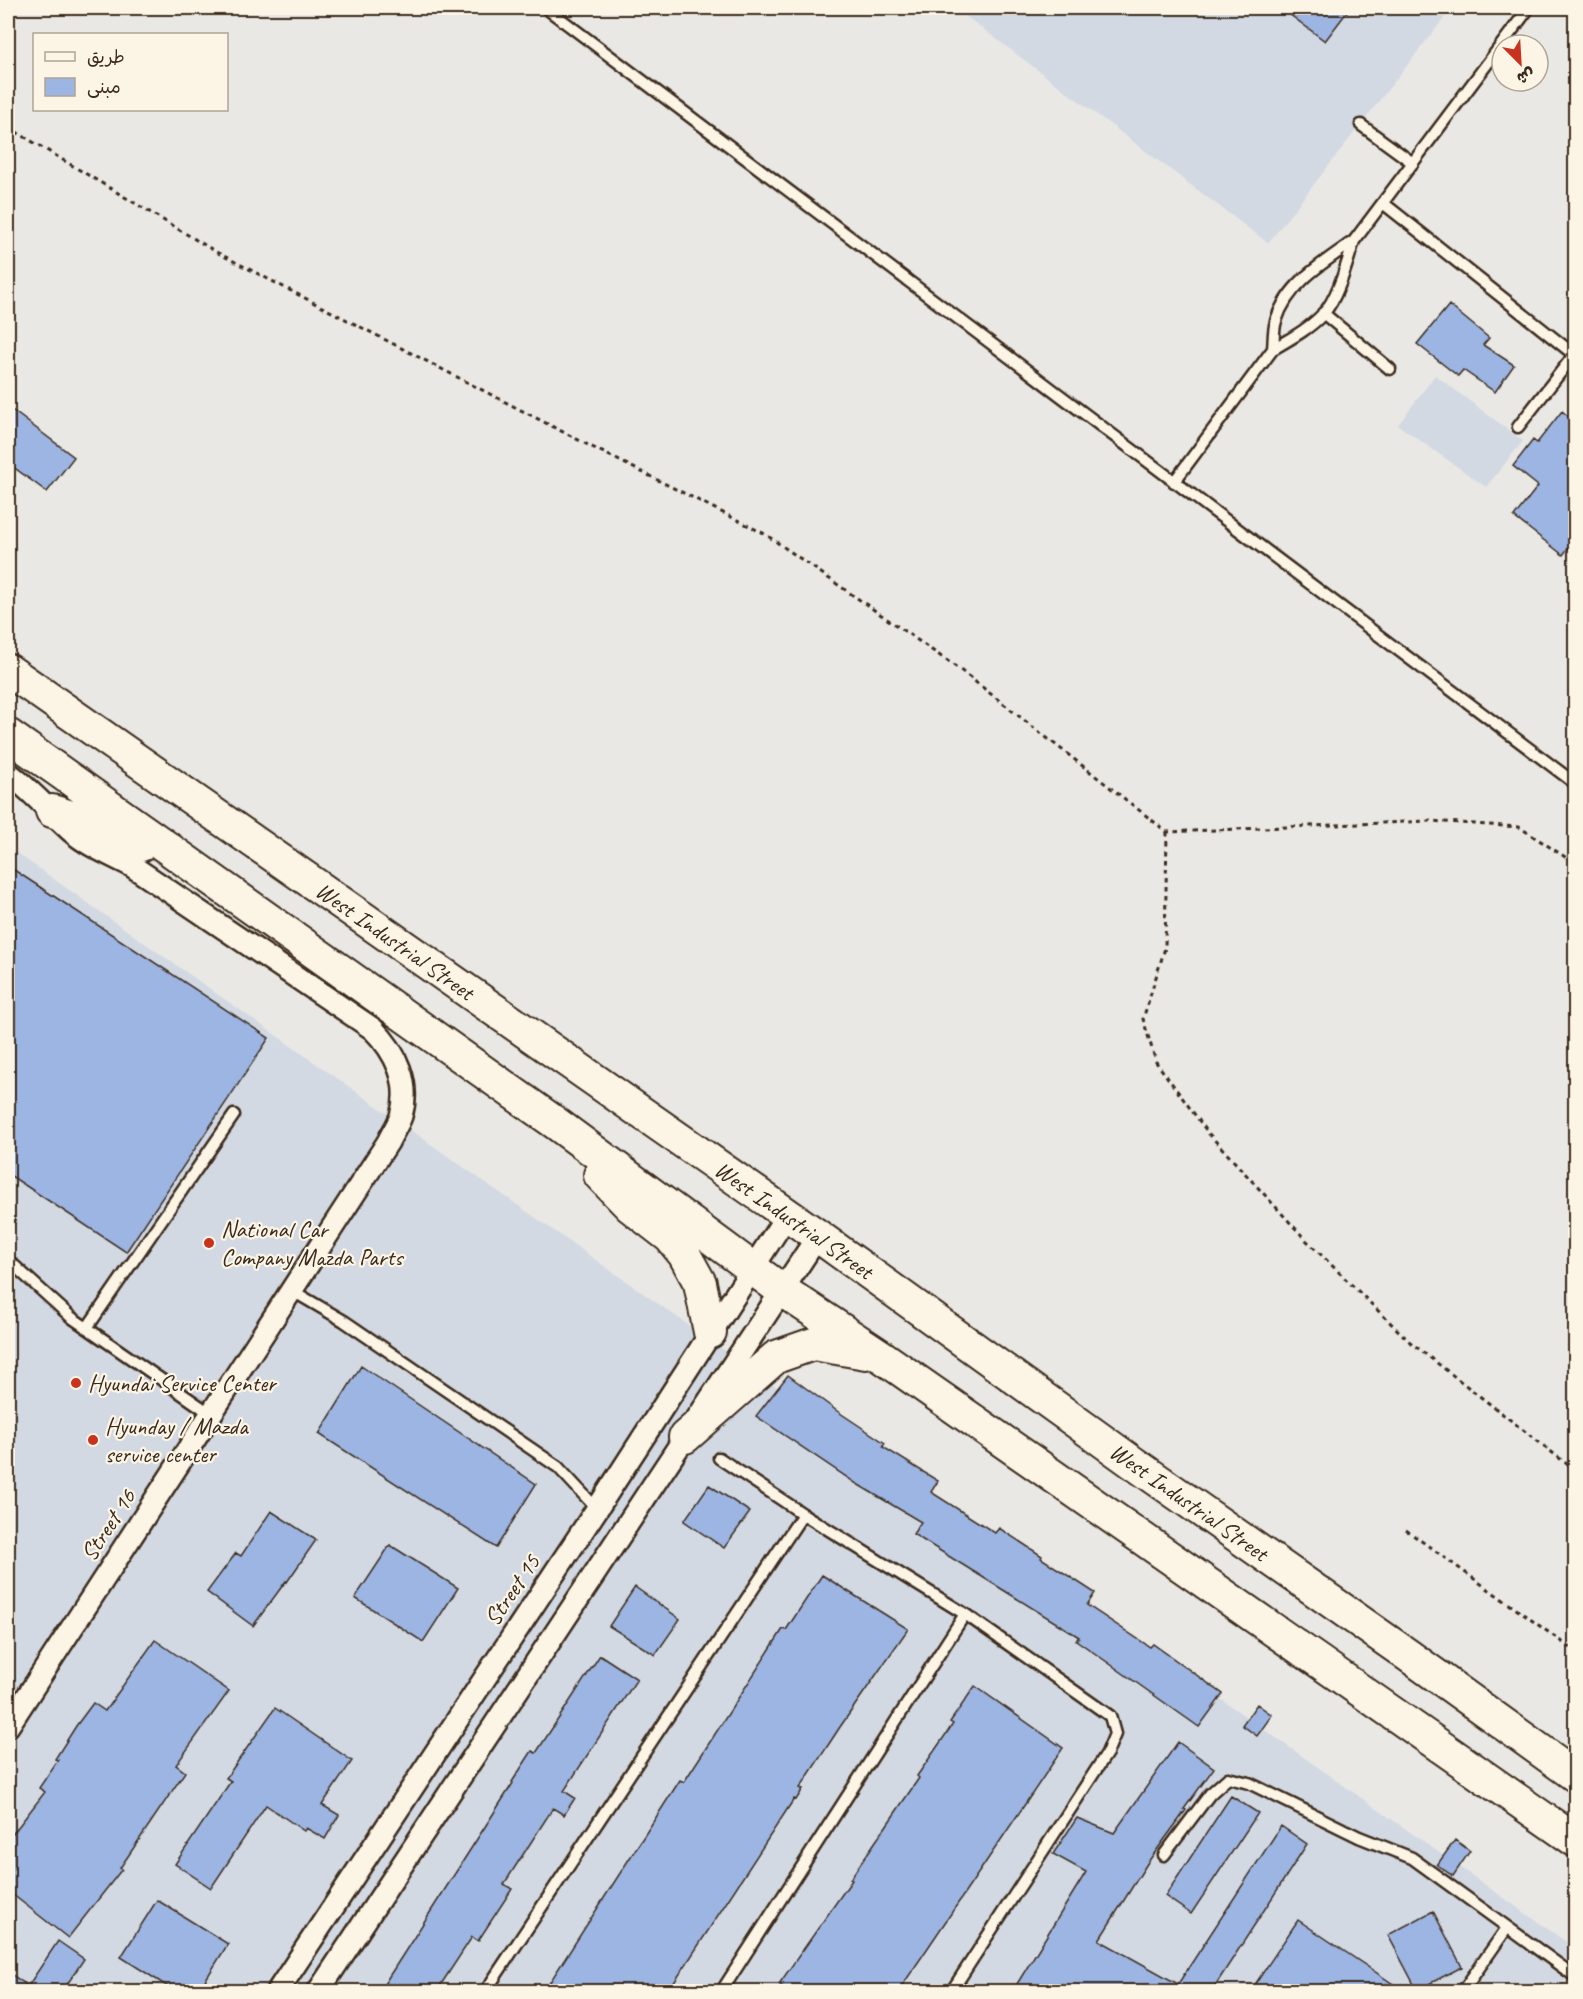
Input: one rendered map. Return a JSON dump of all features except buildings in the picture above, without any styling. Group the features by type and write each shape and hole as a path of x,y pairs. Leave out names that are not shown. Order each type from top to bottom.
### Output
{"main road":[{"name":"West Industrial Street","path":"8,670 818,1236 1575,1776"},
{"path":"8,735 556,1124 783,1291 881,1356 1575,1841"},
{"path":"52,811 81,820 130,842 179,856"},
{"path":"556,1124 597,1173 630,1206 670,1237 684,1254 700,1283 710,1332"},
{"path":"685,1437 768,1363 794,1349 813,1344 881,1356"}],"street":[{"path":"8,773 52,811"},
{"name":"Street 16","path":"8,1726 388,1142 401,1117 404,1090 398,1062 381,1036 132,866 97,848 72,831 52,811"},
{"name":"Street 15","path":"277,1992 597,1509 787,1215"},
{"path":"318,1992 818,1236"}],"lane":[{"path":"546,8 1575,784"},
{"path":"1174,482 1273,349 1323,314 1341,281 1354,242 1529,8"},
{"path":"1361,124 1413,163"},
{"path":"1383,203 1575,355 1518,427"},
{"path":"1273,349 1276,321 1292,291 1321,264 1354,242"},
{"path":"1323,314 1390,369"},
{"path":"87,1328 234,1115"},
{"path":"8,1260 71,1317 211,1414"},
{"path":"291,1290 344,1321 558,1467 597,1509"},
{"path":"719,1458 803,1514 965,1614 1110,1716 1115,1734 1107,1753 951,1992"},
{"path":"485,1992 803,1514"},
{"path":"721,1992 965,1614"},
{"path":"1164,1856 1210,1794 1228,1778 1249,1783 1359,1837 1412,1858 1575,1977"},
{"path":"1462,1992 1507,1928"}],"path":[{"path":"8,127 219,253 482,391 765,534 959,669 1167,832 1430,821 1519,826 1575,864"},
{"path":"1167,832 1165,948 1143,1019 1156,1062 1209,1134 1306,1240 1410,1342 1575,1471"},
{"path":"1406,1530 1575,1652"}],"shaded area":[{"path":"955,8 1452,8 1268,243"},
{"path":"1435,375 1523,441 1486,487 1398,425"},
{"path":"8,847 1575,1948 1575,1991 8,1991"}],"place":[{"name":"National Car Company Mazda Parts","path":"209,1243"},
{"name":"Hyundai Service Center","path":"76,1383"},
{"name":"Hyunday / Mazda service center","path":"93,1440"}]}
